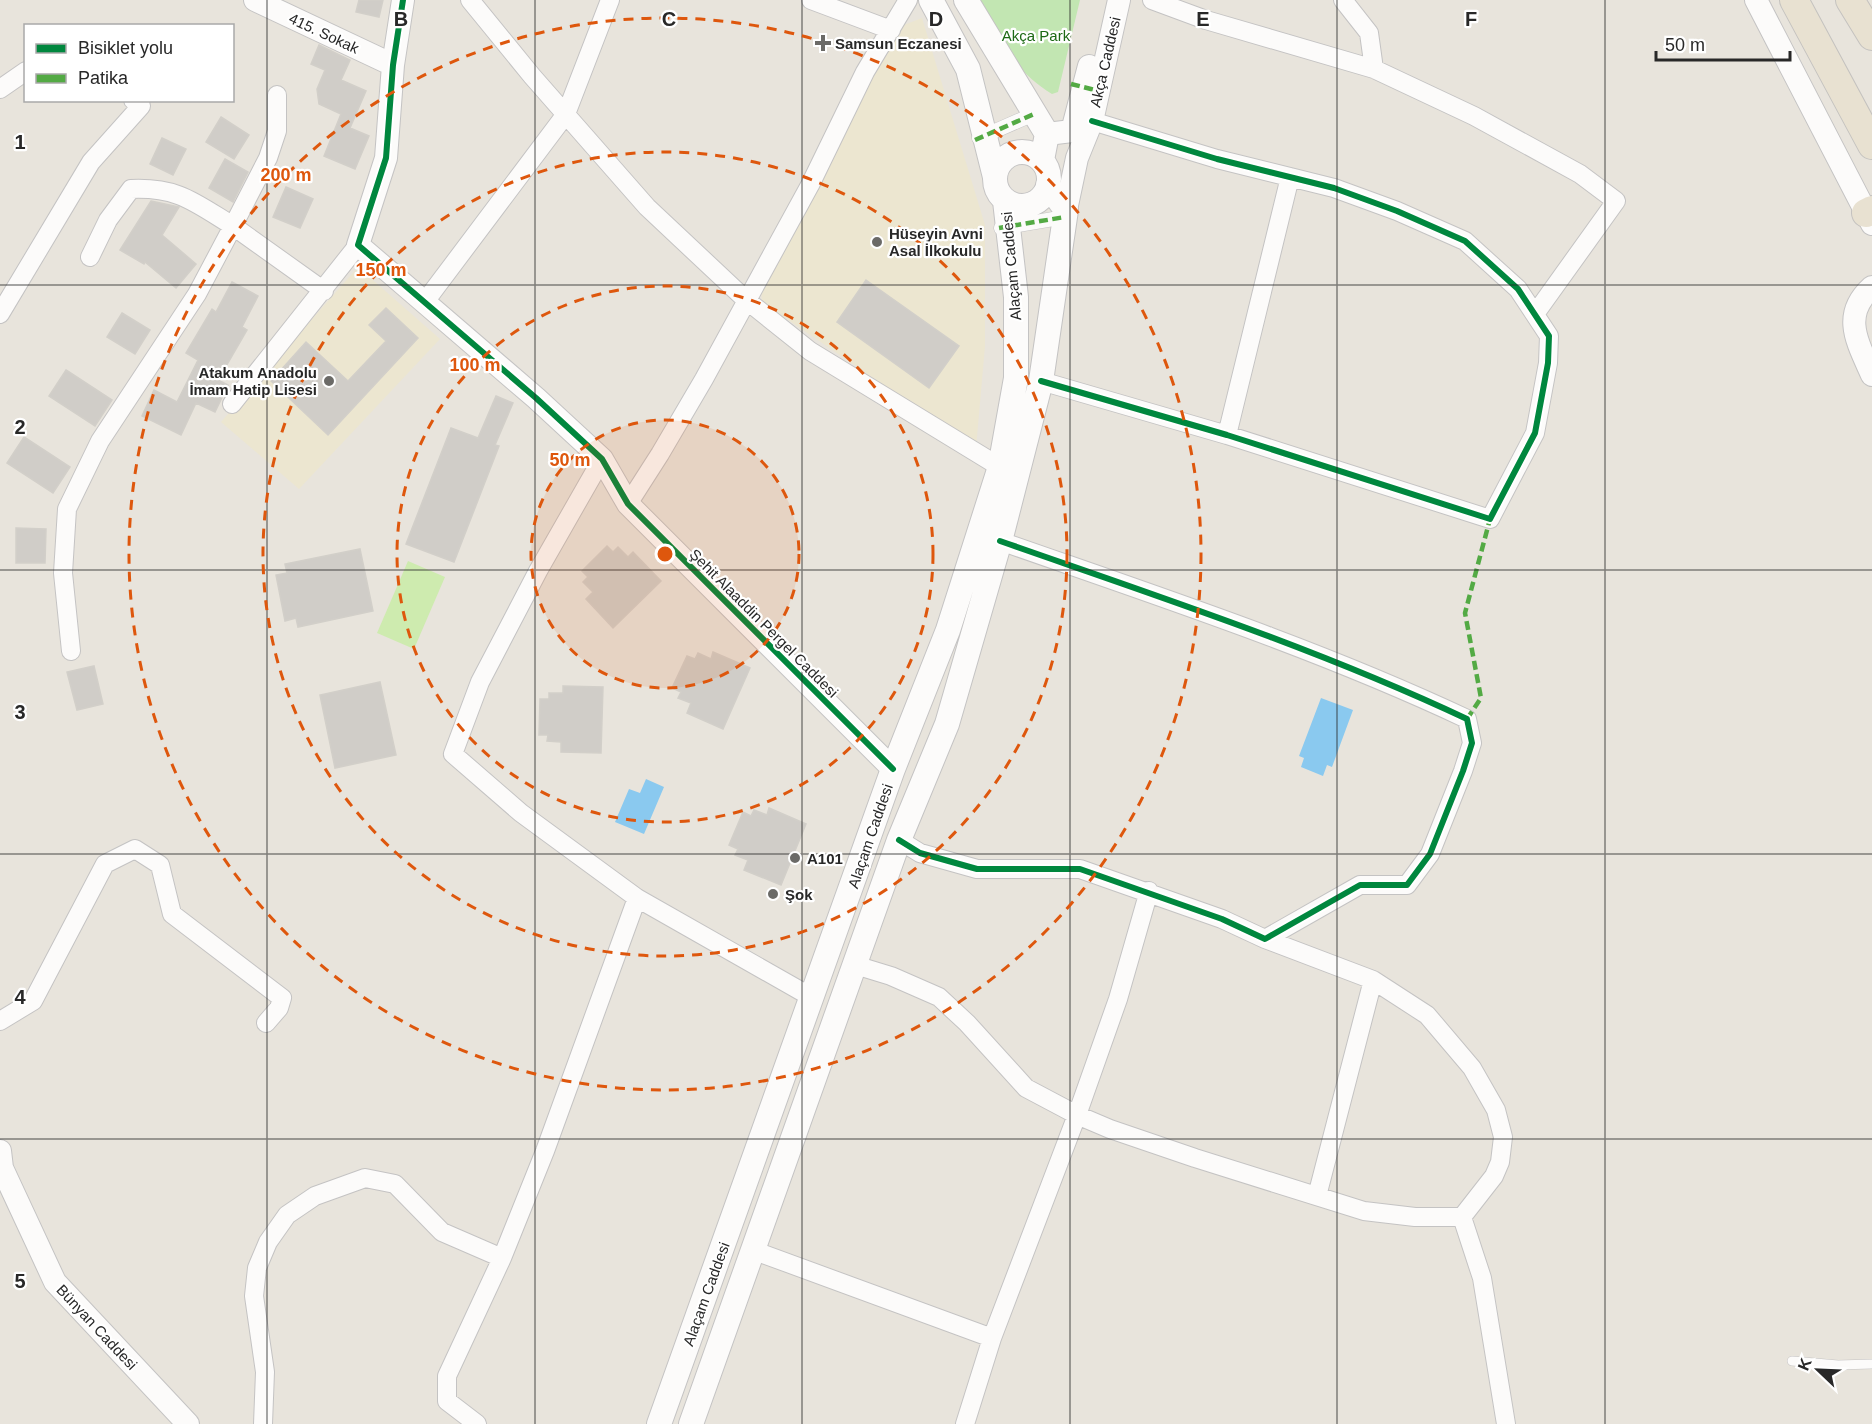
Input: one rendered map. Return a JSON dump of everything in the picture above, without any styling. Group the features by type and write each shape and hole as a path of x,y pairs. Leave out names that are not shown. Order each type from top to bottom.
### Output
{"highway":[{"path":"1794,0 1872,145"},
{"path":"1850,0 1872,36"}],"main road":[{"path":"931,0 968,69 980,138 999,194 1013,205 1031,205 1039,200 1048,186 1049,177 1042,160 1041,124 966,0"},
{"path":"995,177 1002,161 1018,152 1035,155 1042,160"},
{"path":"1048,186 1065,213"},
{"name":"Alaçam Caddesi","path":"659,1424 893,769 948,630 1000,467 1016,378 1016,297 1004,228 1005,201"},
{"name":"Alaçam Caddesi","path":"691,1424 755,1251 899,840 947,724 1000,541 1041,381 1065,213"}],"street":[{"name":"415. Sokak","path":"255,0 393,65"},
{"path":"232,404 324,291 358,245 386,158 393,65 403,0"},
{"path":"470,0 647,207 745,299 810,351 1000,467"},
{"path":"424,303 566,114 610,0"},
{"path":"811,0 891,30"},
{"path":"628,504 704,378 745,299 810,185 865,72 908,0"},
{"path":"980,138 1041,124 1072,131 1089,88 1104,0"},
{"name":"Akça Caddesi","path":"1065,213 1077,158 1092,121 1089,88 1119,0"},
{"path":"1152,0 1206,20 1374,69 1474,116 1580,174 1616,201 1535,314"},
{"path":"1343,0 1369,33 1374,69"},
{"path":"1756,0 1870,215"},
{"path":"0,89 24,72"},
{"path":"72,651 63,573 67,509 100,441 197,294 268,158 277,131 277,95"},
{"path":"0,314 91,162 141,106 135,102"},
{"path":"1041,381 1227,435 1490,519 1535,433 1548,363 1549,336 1518,289 1465,241 1386,207 1334,188 1217,159 1092,121"},
{"path":"1227,435 1290,177"},
{"path":"90,257 108,220 131,189 156,188 183,195 233,226 324,291"},
{"path":"1004,228 1065,213"},
{"name":"Şehit Alaaddin Pergel Caddesi","path":"358,245 536,398 602,459 628,504 893,769"},
{"path":"1872,287 1859,299 1853,315 1860,349 1872,375"},
{"path":"602,459 538,571 480,682 453,754 521,813 637,898 813,998"},
{"path":"1000,541 1210,615 1409,692 1467,718 1472,743 1463,771 1430,854 1407,885 1360,885 1265,939"},
{"path":"899,840 920,853 977,869 1080,869 1149,891 1373,980 1427,1015 1472,1068 1496,1110 1503,1137 1500,1162 1494,1176 1462,1217"},
{"path":"0,1021 33,1001 105,864 135,849 160,865 172,914 282,998 279,1008 266,1023"},
{"path":"965,1424 992,1338 1077,1115 1118,999 1149,891"},
{"path":"477,1424 447,1401 447,1376 502,1258 545,1151 637,898"},
{"path":"855,965 891,976 939,998 967,1023 1026,1088 1077,1115 1142,1140 1364,1211 1415,1217 1462,1217"},
{"path":"1317,1196 1373,980"},
{"name":"Bünyan Caddesi","path":"0,1151 2,1168 55,1282 188,1424"},
{"path":"263,1424 265,1372 254,1296 256,1268 268,1242 287,1215 315,1196 365,1178 395,1184 442,1232 502,1258"},
{"path":"1462,1217 1482,1278 1506,1424"},
{"path":"755,1251 992,1338"}],"lane":[{"path":"1792,1361 1838,1365 1872,1364"}],"shaded area":[{"name":"Hüseyin Avni Asal İlkokulu","path":"922,18 985,225 985,346 976,448 762,302 759,260 891,30"},
{"name":"Atakum Anadolu İmam Hatip Lisesi","path":"358,267 440,339 299,489 221,422"}],"green space":[{"name":"Akça Park","path":"977,0 1080,0 1058,92 1052,94 1016,64"},
{"path":"408,561 445,577 414,649 377,633"}],"water":[{"path":"1321,698 1353,710 1332,767 1327,765 1323,776 1301,767 1304,758 1299,756"},
{"path":"646,779 664,787 644,834 615,822 629,789 640,793"}],"building":[{"path":"359,0 383,0 379,17 356,12"},
{"path":"319,45 350,60 341,80 366,91 350,128 369,136 355,169 324,156 341,114 319,104 317,89 325,70 311,64"},
{"path":"221,117 249,135 234,159 206,142"},
{"path":"162,138 186,149 173,175 150,164"},
{"path":"225,159 248,172 233,202 209,188"},
{"path":"286,187 313,199 300,228 273,217"},
{"path":"151,201 179,207 162,235 196,264 176,288 145,262 144,264 120,250"},
{"path":"866,280 959,346 929,388 837,322"},
{"path":"232,282 258,296 242,327 247,330 218,380 228,385 215,412 196,403 181,435 142,416 154,390 177,402 198,360 186,353 212,309 216,312"},
{"path":"386,308 418,338 328,435 271,381 306,342 348,381 386,341 369,325"},
{"path":"122,313 150,330 135,354 107,337"},
{"path":"66,370 112,400 95,426 49,396"},
{"path":"496,396 513,403 495,445 499,446 454,562 406,544 451,428 478,438"},
{"path":"24,437 70,467 53,493 7,463"},
{"path":"16,528 46,529 45,563 16,563"},
{"path":"607,546 613,552 618,547 628,557 633,552 661,581 613,628 586,599 593,592 583,582 588,577 582,571"},
{"path":"360,549 373,611 298,627 296,618 285,621 276,575 287,573 285,564"},
{"path":"713,652 750,668 723,729 687,713 691,703 678,698 681,692 672,688 687,656 695,659 698,653 711,659"},
{"path":"94,666 103,704 77,710 67,672"},
{"path":"380,682 396,755 335,768 320,695"},
{"path":"563,686 603,687 601,753 561,752 561,742 547,741 548,735 539,735 540,699 549,699 549,693 563,693"},
{"path":"769,808 806,824 781,885 744,870 748,860 735,855 738,849 729,845 743,812 751,816 754,810 767,815"}],"marked path":[{"path":"1071,84 1103,92"},
{"path":"975,140 1034,114"},
{"path":"999,228 1065,217"},
{"path":"1467,719 1481,698 1465,613 1490,519"}],"cycle path":[{"path":"403,0 393,65 386,158 358,245 536,398 602,459 628,504 893,769"},
{"path":"1041,381 1227,435 1490,519 1535,433 1548,363 1549,336 1518,289 1465,241 1397,211 1334,188 1217,159 1092,121"},
{"path":"899,840 920,853 977,869 1080,869 1222,919 1265,939 1360,885 1407,885 1430,854 1463,771 1472,743 1467,719 1294,646 1000,541"}],"place":[{"name":"Samsun Eczanesi","path":"823,43"},
{"name":"Hüseyin Avni Asal İlkokulu","path":"877,242"},
{"name":"Atakum Anadolu İmam Hatip Lisesi","path":"329,381"},
{"name":"A101","path":"795,858"},
{"name":"Şok","path":"773,894"}]}
